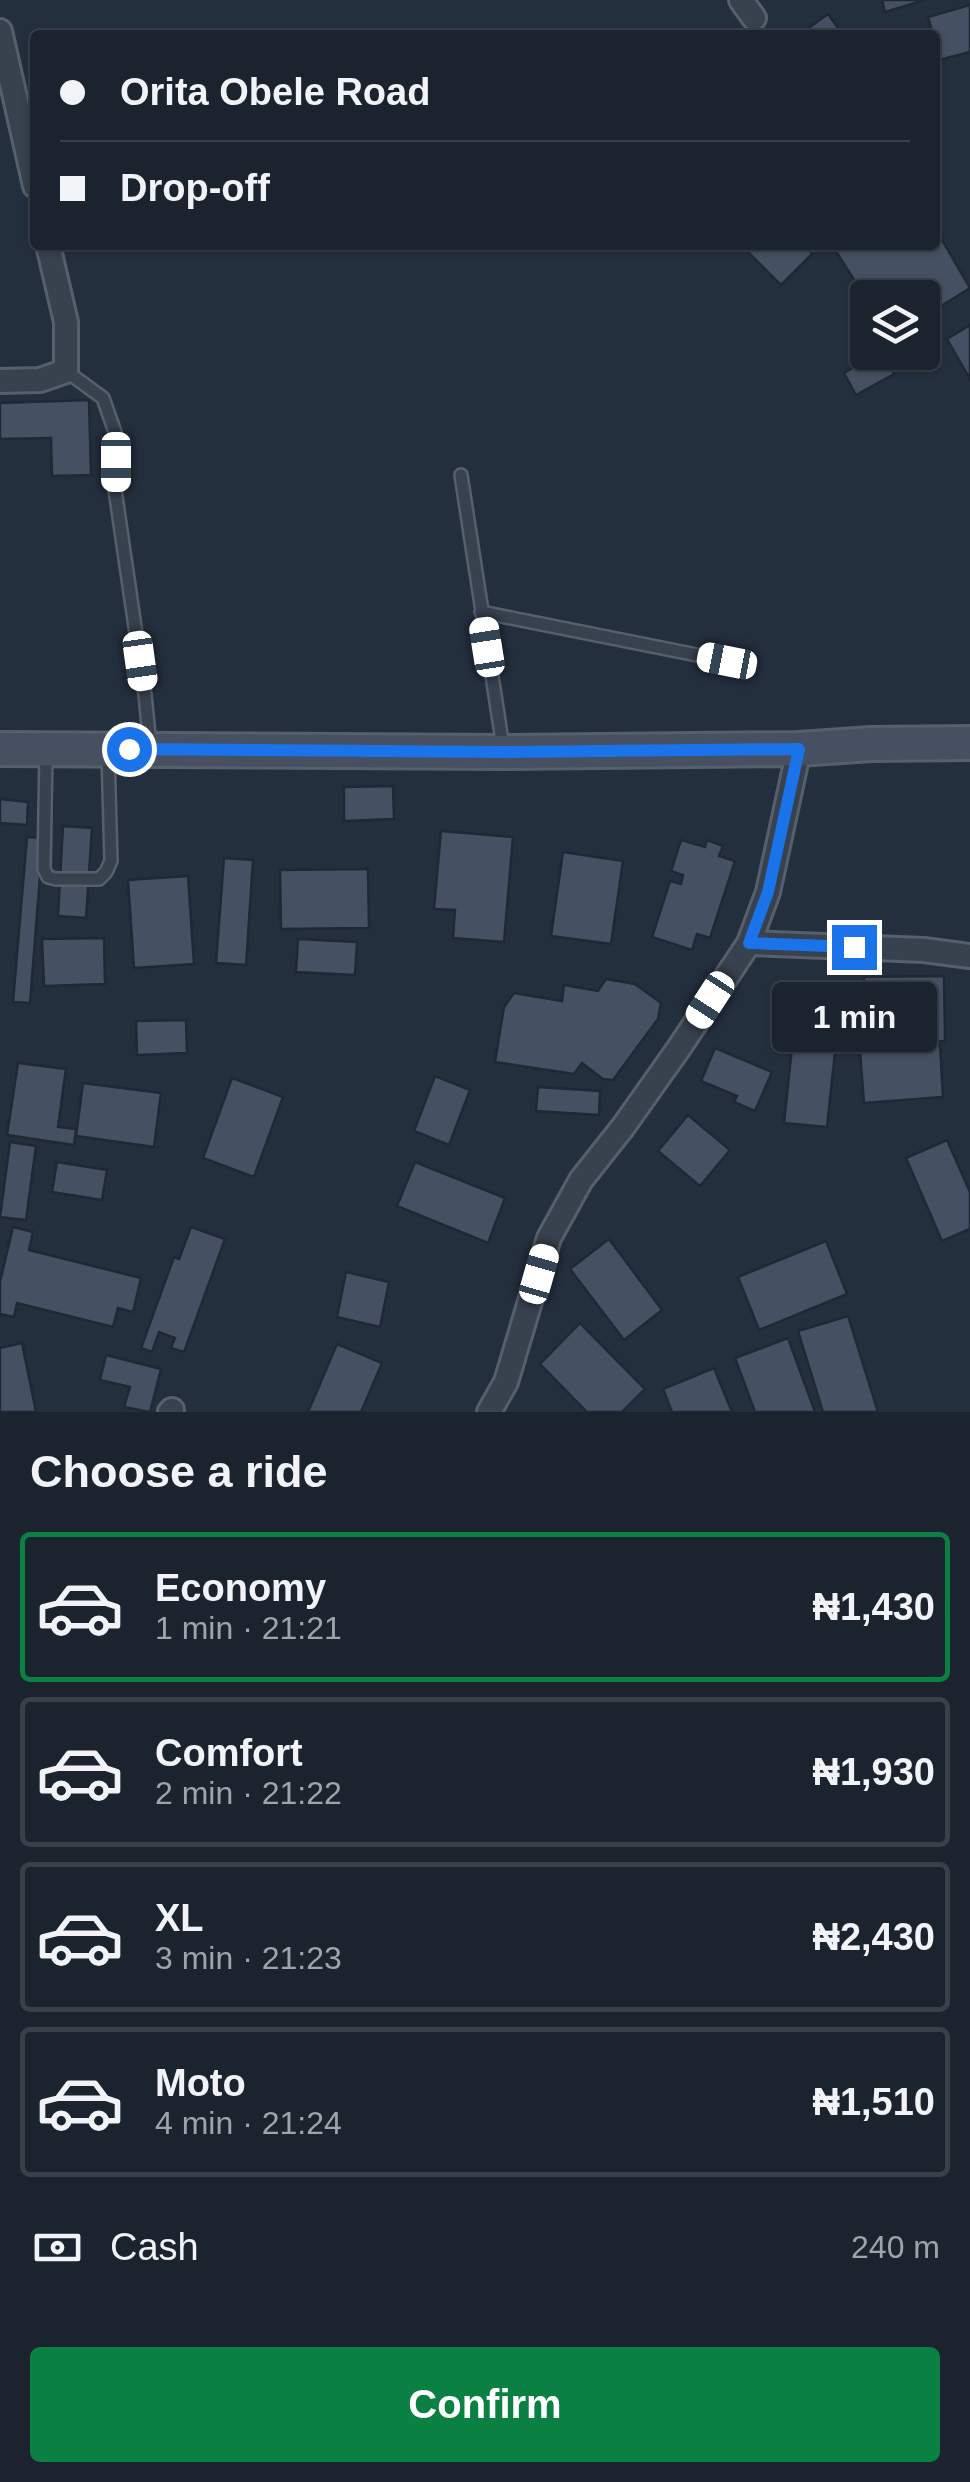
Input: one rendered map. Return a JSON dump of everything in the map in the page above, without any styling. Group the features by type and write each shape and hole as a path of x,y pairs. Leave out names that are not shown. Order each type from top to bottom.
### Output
{"main road":[{"path":"0,749 504,752 970,743"}],"street":[{"path":"0,31 30,164"},
{"path":"0,380 40,380 66,371 66,322 49,250"},
{"path":"490,1412 506,1382 549,1238 581,1180 624,1126 749,943 768,892 799,749"},
{"path":"749,943 924,950 970,956"}],"lane":[{"path":"66,371 103,398 116,435 116,490 146,695 150,749"},
{"path":"461,475 504,752"},
{"path":"481,612 727,661"},
{"path":"46,749 44,868 48,877 56,880 100,878 111,861 108,749"}],"building":[{"path":"882,0 925,0 885,12"},
{"path":"970,5 970,52 940,60 940,30 932,30 928,17"},
{"path":"828,14 839,30 806,30"},
{"path":"940,237 970,288 940,307 940,280 854,280 835,250 940,250"},
{"path":"746,250 809,250 812,254 781,285"},
{"path":"970,325 970,379 947,339"},
{"path":"850,370 893,370 894,374 856,395 844,373"},
{"path":"89,400 91,475 52,476 51,438 0,439 0,403"},
{"path":"393,786 394,819 344,821 344,787"},
{"path":"0,799 28,802 27,825 0,823"},
{"path":"63,826 92,828 86,918 58,916"},
{"path":"441,831 513,837 504,942 453,938 455,910 434,909"},
{"path":"27,837 43,838 30,1003 13,1002"},
{"path":"681,840 705,847 707,840 723,846 719,856 735,861 710,938 697,934 692,950 652,937 670,881 681,884 683,875 671,871"},
{"path":"563,852 623,861 611,944 551,936"},
{"path":"224,858 253,860 246,965 216,963"},
{"path":"368,869 369,928 281,929 280,870"},
{"path":"188,876 194,964 134,968 128,880"},
{"path":"104,938 105,984 44,986 42,939"},
{"path":"298,939 357,942 355,975 296,972"},
{"path":"944,976 945,1041 864,1042 864,977"},
{"path":"606,979 635,984 661,1003 658,1019 613,1080 603,1079 582,1063 574,1074 495,1062 504,1007 514,993 562,1001 564,985 598,991"},
{"path":"186,1020 187,1053 137,1055 136,1021"},
{"path":"793,1038 836,1043 827,1127 784,1123"},
{"path":"940,1045 943,1097 864,1103 860,1051"},
{"path":"715,1048 772,1072 755,1111 734,1102 737,1096 701,1081"},
{"path":"18,1063 66,1069 58,1127 76,1129 74,1145 7,1135"},
{"path":"435,1076 470,1090 449,1145 414,1131"},
{"path":"232,1078 283,1097 254,1177 203,1158"},
{"path":"83,1083 161,1093 154,1147 76,1136"},
{"path":"538,1087 600,1091 599,1115 536,1111"},
{"path":"688,1115 730,1150 700,1186 658,1151"},
{"path":"947,1140 970,1192 970,1229 942,1241 906,1158"},
{"path":"10,1142 36,1146 26,1220 0,1217"},
{"path":"57,1162 107,1170 102,1200 52,1192"},
{"path":"415,1162 505,1198 488,1243 397,1206"},
{"path":"13,1227 33,1232 29,1250 141,1278 133,1312 118,1308 113,1327 17,1303 14,1317 0,1314 0,1282"},
{"path":"191,1227 225,1239 184,1352 171,1348 175,1338 159,1332 152,1352 141,1348 174,1257 179,1259"},
{"path":"609,1239 662,1310 624,1340 570,1269"},
{"path":"826,1241 847,1294 759,1330 738,1277"},
{"path":"346,1272 389,1282 380,1327 337,1317"},
{"path":"848,1316 878,1412 823,1412 798,1331"},
{"path":"580,1323 645,1389 622,1412 587,1412 540,1364"},
{"path":"788,1338 815,1412 755,1412 735,1358"},
{"path":"22,1343 36,1412 0,1412 0,1348"},
{"path":"337,1344 382,1363 361,1412 308,1412"},
{"path":"106,1355 161,1369 150,1412 124,1407 130,1387 100,1380"},
{"path":"714,1368 732,1412 672,1412 663,1389"}],"route":[{"path":"129,749 799,749 768,892 749,943 854,947"}]}
